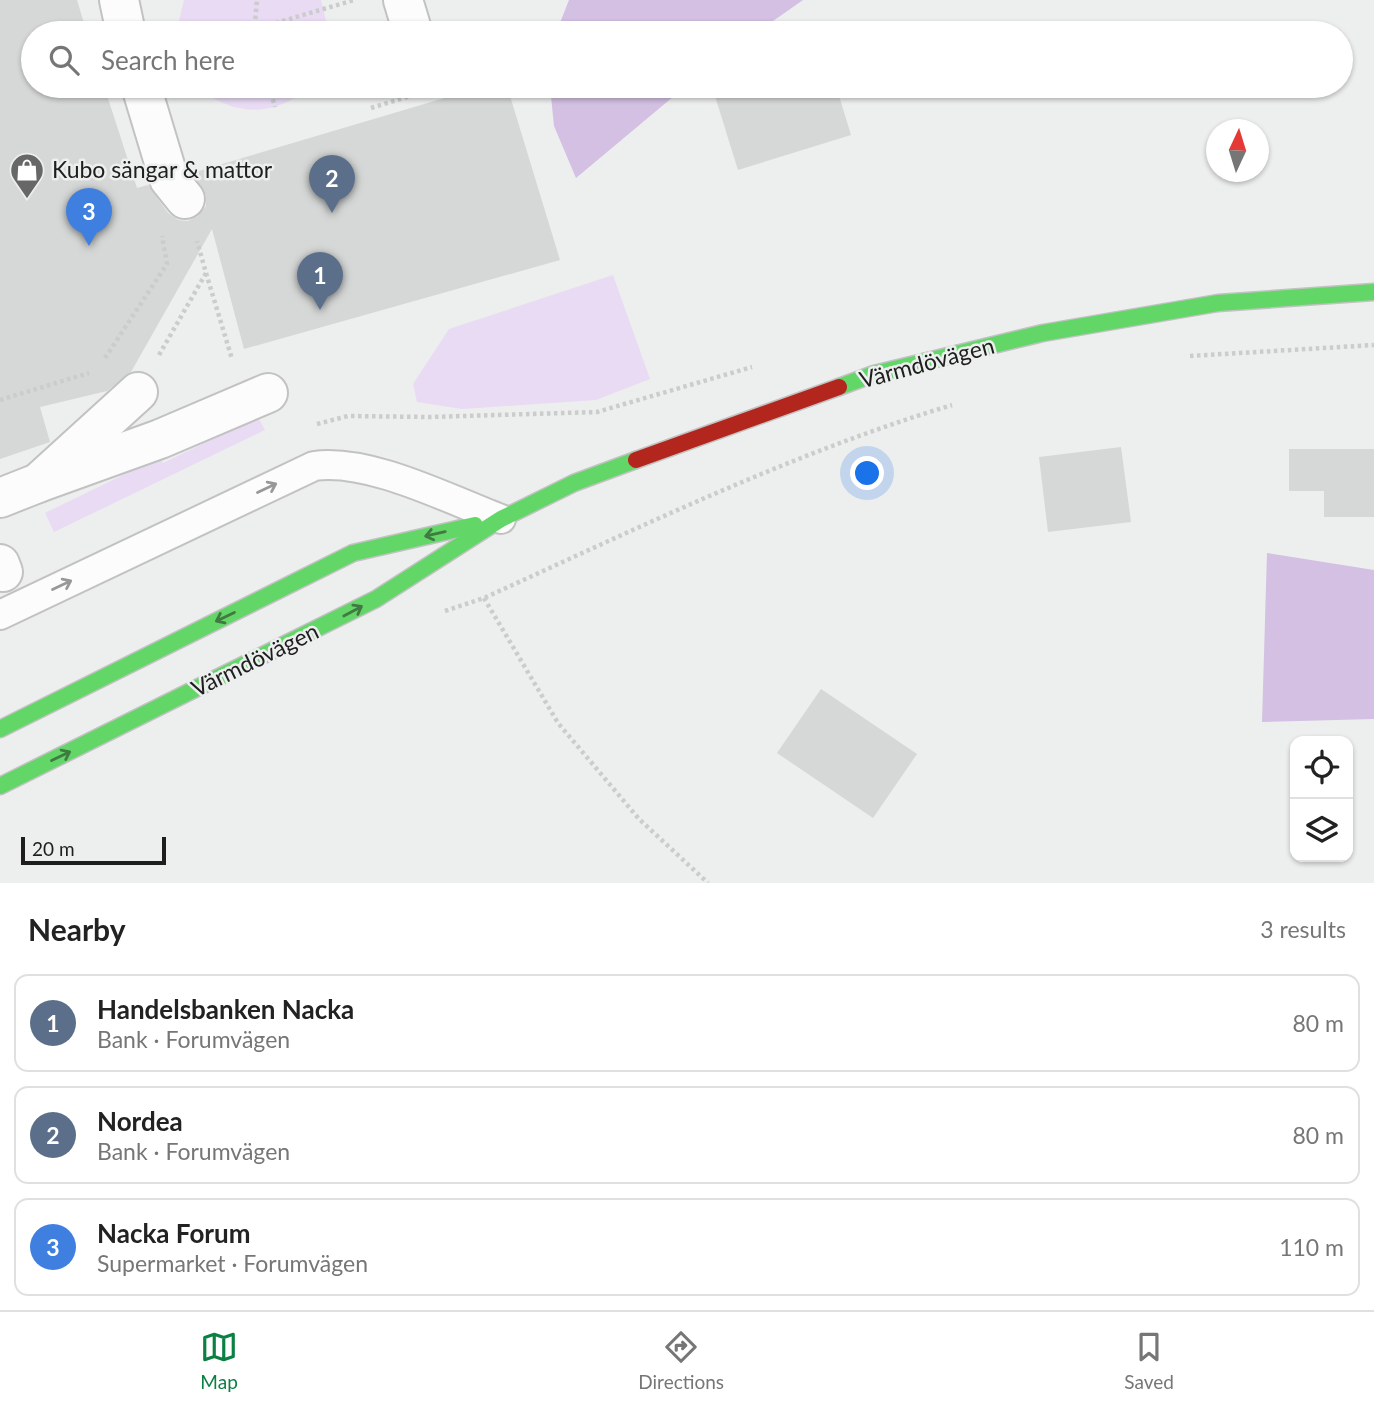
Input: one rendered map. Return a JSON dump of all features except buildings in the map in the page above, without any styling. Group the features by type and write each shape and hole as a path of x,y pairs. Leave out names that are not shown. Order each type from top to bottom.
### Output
{"main road":[{"name":"Värmdövägen","path":"0,786 353,611 501,519 574,483 874,374 1043,333 1217,303 1374,292"},
{"name":"Värmdövägen","path":"0,729 354,553 501,519"}],"street":[{"path":"119,0 123,21"},
{"path":"403,0 409,21"},
{"path":"145,98 169,179 172,212"},
{"path":"38,483 138,392"},
{"path":"0,498 160,439 268,393"}],"lane":[{"path":"0,614 314,466 332,464 382,473 501,519"}],"path":[{"path":"254,21 257,0"},
{"path":"288,21 354,0"},
{"path":"272,98 275,107"},
{"path":"371,108 404,98"},
{"path":"172,212 206,273 236,370"},
{"path":"104,360 167,264 172,212"},
{"path":"138,392 206,273"},
{"path":"1177,357 1374,345"},
{"path":"308,426 348,416 430,417 597,412 757,366"},
{"path":"0,400 97,370"},
{"path":"437,614 484,598 726,488 867,432 962,402"},
{"path":"484,598 558,723 639,819 708,883"}],"shaded area":[{"path":"184,0 321,0 326,21 179,21"},
{"path":"569,0 803,0 773,21 561,21"},
{"path":"214,98 294,98 282,104 253,110"},
{"path":"551,98 672,98 576,178 554,126"},
{"path":"613,275 650,379 596,400 462,409 417,402 413,384 449,329"},
{"path":"258,417 265,430 54,532 45,513 160,457 163,463"},
{"path":"1267,553 1374,570 1374,719 1262,722"}],"traffic: fast":[{"path":"839,387 874,374 1043,333 1218,303 1374,292"},
{"path":"0,786 376,599 501,519 574,483 636,460"},
{"path":"0,729 353,553 475,525"}],"traffic: jam":[{"path":"636,460 839,387"}],"place":[{"name":"Kubo sängar & mattor","path":"27,200"},
{"name":"Nordea","path":"332,213"},
{"name":"Nacka Forum","path":"89,246"},
{"name":"Handelsbanken Nacka","path":"320,310"}]}
